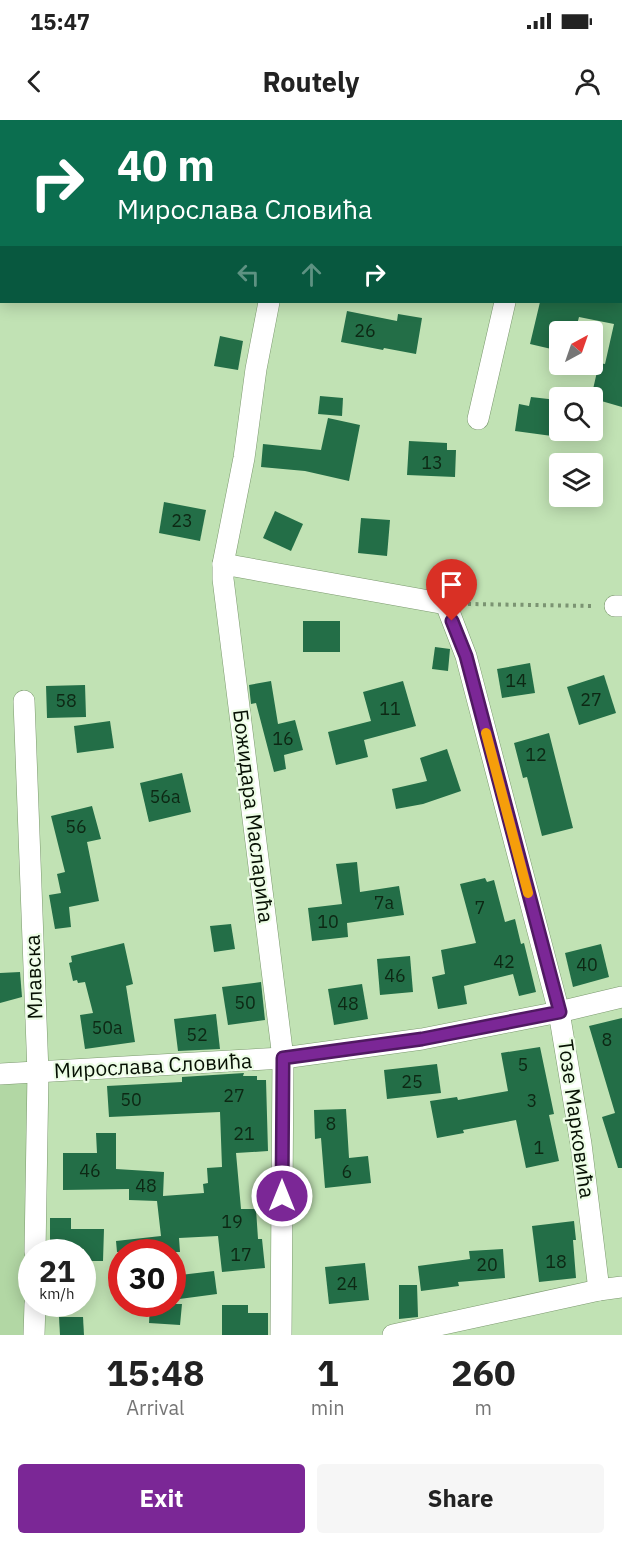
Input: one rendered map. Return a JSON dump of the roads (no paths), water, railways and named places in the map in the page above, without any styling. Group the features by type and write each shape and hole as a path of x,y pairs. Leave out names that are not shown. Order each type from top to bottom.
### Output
{"street":[{"name":"Божидара Масларића","path":"268,303 223,564 283,1058 281,1335"},
{"path":"478,419 506,303"},
{"name":"Тозе Марковића","path":"223,564 446,604 466,656 560,1012 581,1144 599,1290"},
{"name":"Млавска","path":"24,701 38,1072 35,1239"},
{"name":"Мирослава Словића","path":"0,1074 283,1058 422,1039 560,1012 622,997"},
{"path":"393,1335 622,1287"},
{"path":"34,1335 35,1317"}]}
